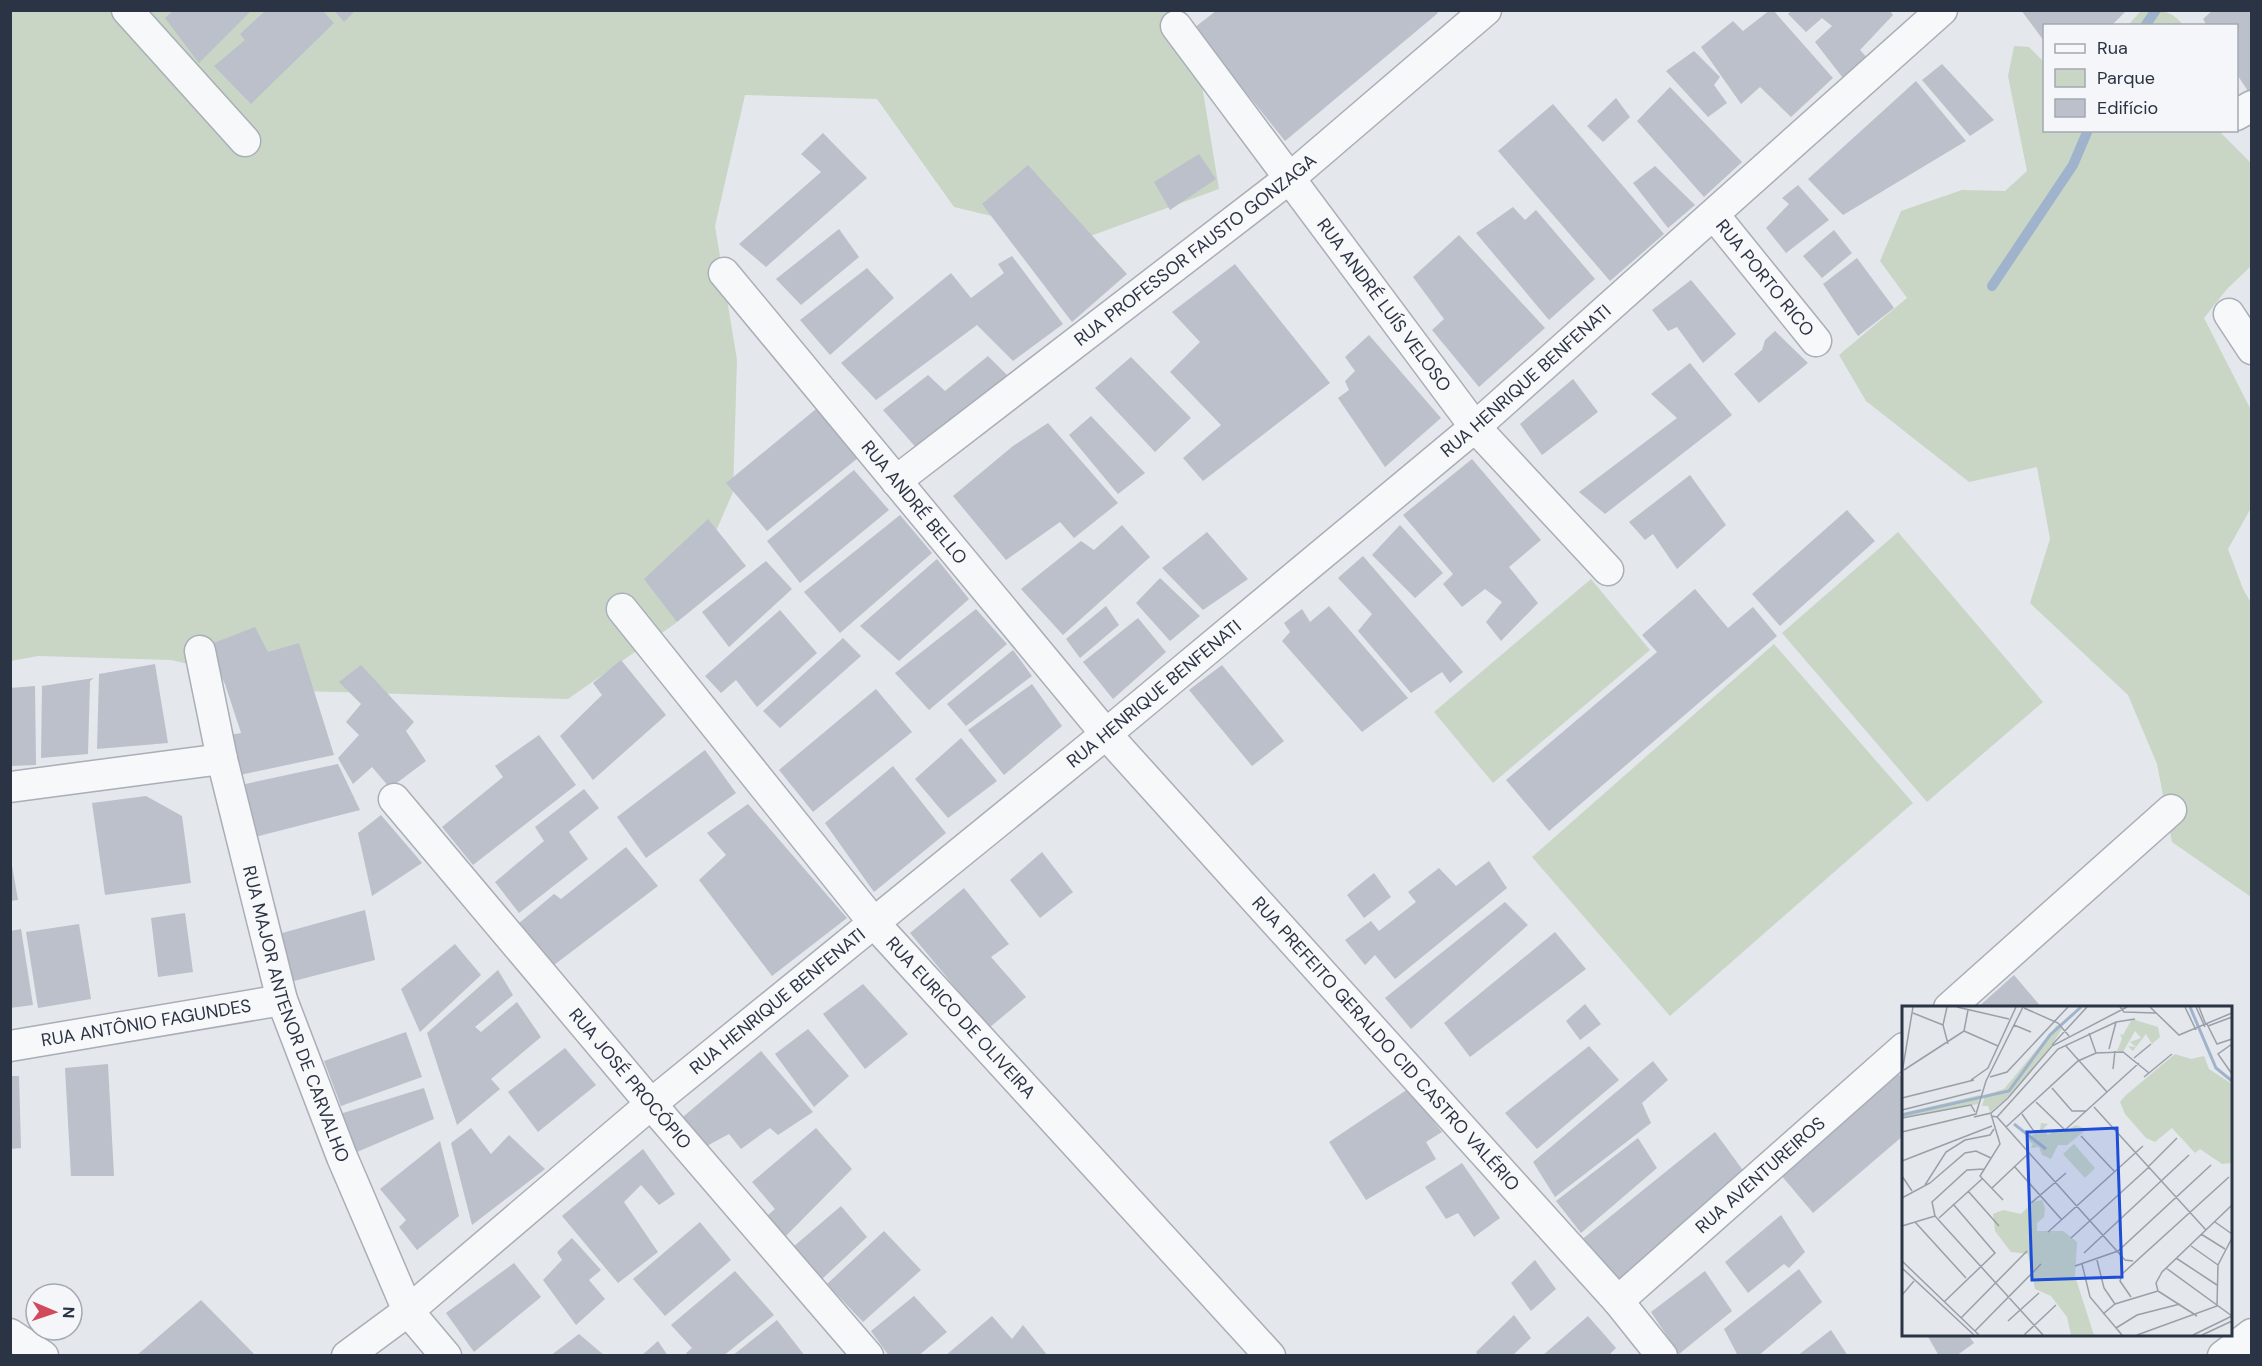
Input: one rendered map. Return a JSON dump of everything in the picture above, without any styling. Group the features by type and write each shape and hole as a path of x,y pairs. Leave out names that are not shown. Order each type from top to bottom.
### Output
{"street":[{"path":"127,10 245,141"},
{"name":"RUA PROFESSOR FAUSTO GONZAGA","path":"896,481 1291,177 1486,10"},
{"name":"RUA HENRIQUE BENFENATI","path":"347,1356 408,1311 651,1104 1106,734 1475,427 1714,215 1934,13"},
{"name":"RUA ANDRÉ LUÍS VELOSO","path":"1176,26 1291,177 1475,427 1608,570"},
{"path":"2238,114 2252,106"},
{"name":"RUA PORTO RICO","path":"1714,215 1816,341"},
{"name":"RUA ANDRÉ BELLO","path":"724,273 1106,734"},
{"path":"2229,314 2252,349"},
{"name":"RUA EURICO DE OLIVEIRA","path":"622,609 874,923 1270,1356"},
{"name":"RUA MAJOR ANTENOR DE CARVALHO","path":"200,651 222,759 282,999 342,1157 408,1311 446,1356"},
{"name":"RUA PREFEITO GERALDO CID CASTRO VALÉRIO","path":"1106,734 1618,1301 1662,1356"},
{"path":"10,787 222,759"},
{"name":"RUA JOSÉ PROCÓPIO","path":"394,799 651,1104 868,1356"},
{"path":"1951,1006 2171,810"},
{"name":"RUA ANTÔNIO FAGUNDES","path":"10,1046 282,999"},
{"name":"RUA AVENTUREIROS","path":"1618,1301 1902,1050"},
{"path":"10,1334 43,1356"},
{"path":"2223,1356 2252,1334"}],"green space":[{"path":"1165,10 1197,55 1219,189 1085,238 954,207 877,99 745,95 715,226 737,360 733,492 676,623 568,699 303,691 171,660 38,656 11,661 11,11"},
{"path":"2142,10 2155,10 2174,16 2182,24 2129,24"},
{"path":"2014,46 2029,47 2043,61 2043,132 2220,132 2251,163 2251,266 2227,289 2204,318 2251,410 2251,508 2228,549 2243,589 2251,603 2251,897 2172,842 2157,764 2128,695 2030,603 2050,539 2037,467 1969,482 1866,401 1839,355 1907,298 1880,261 1901,211 1962,190 2005,191 2027,171 2008,76"},
{"path":"1898,532 2043,702 1927,802 1782,633"},
{"path":"1591,579 1650,650 1493,783 1434,712"},
{"path":"1774,644 1913,803 1670,1016 1532,857"}],"building":[{"path":"174,10 252,10 199,63 165,18"},
{"path":"266,10 322,10 334,23 251,104 214,66 245,40 240,34"},
{"path":"334,10 356,10 344,22"},
{"path":"1217,10 1436,10 1438,13 1285,141 1194,28"},
{"path":"1773,10 1833,78 1791,117 1760,87 1741,104 1701,47 1733,21 1743,31"},
{"path":"1792,10 1890,10 1893,15 1860,50 1870,61 1846,82 1815,42 1832,26 1822,18 1806,32 1788,14"},
{"path":"2021,10 2127,10 2113,24 2043,24 2043,40"},
{"path":"2213,10 2252,10 2252,97 2238,76 2238,24 2206,24 2203,19"},
{"path":"1694,51 1720,77 1714,85 1727,103 1708,117 1666,71"},
{"path":"1942,64 1994,120 1970,136 1922,80"},
{"path":"1916,81 1966,141 1843,215 1808,179"},
{"path":"1670,87 1742,162 1704,197 1637,121"},
{"path":"1616,98 1630,117 1603,142 1587,126"},
{"path":"1553,104 1664,234 1610,281 1498,151"},
{"path":"823,133 867,178 766,267 739,244 821,172 801,154"},
{"path":"1199,154 1216,179 1170,210 1154,182"},
{"path":"1028,165 1127,274 1072,322 982,204"},
{"path":"1655,166 1695,205 1668,228 1633,183"},
{"path":"1798,185 1829,220 1786,253 1766,228 1789,204 1782,198"},
{"path":"1513,207 1525,220 1536,210 1595,279 1549,320 1476,233"},
{"path":"839,229 859,257 801,305 776,279"},
{"path":"1834,230 1852,253 1822,278 1803,256"},
{"path":"1459,235 1545,328 1479,387 1432,330 1444,319 1413,277"},
{"path":"1012,256 1063,324 1013,361 977,325 876,400 841,363 951,273 971,298 1004,273 998,264"},
{"path":"1857,258 1894,308 1858,336 1823,284"},
{"path":"1235,264 1330,383 1203,481 1183,458 1221,425 1170,372 1200,342 1172,312"},
{"path":"867,268 894,298 830,355 800,320"},
{"path":"1691,280 1736,334 1703,363 1677,327 1668,331 1652,310"},
{"path":"1775,331 1808,363 1759,403 1734,374 1762,350 1765,340"},
{"path":"1369,335 1441,418 1385,467 1338,398 1349,390 1345,381 1355,371 1345,357"},
{"path":"988,356 1008,376 919,451 883,410 928,375 945,391"},
{"path":"1131,357 1191,418 1155,452 1095,388"},
{"path":"1690,363 1732,415 1605,514 1579,492 1677,418 1651,394"},
{"path":"1573,379 1598,412 1542,455 1520,424"},
{"path":"816,409 858,458 767,531 726,483"},
{"path":"1091,416 1145,473 1118,494 1069,435"},
{"path":"1048,423 1118,503 1074,538 1060,522 1006,560 953,496 1013,446"},
{"path":"1472,459 1541,540 1509,567 1538,603 1501,641 1486,622 1502,602 1485,589 1462,607 1443,584 1453,574 1403,515"},
{"path":"854,470 889,510 800,583 767,541"},
{"path":"1690,475 1726,525 1677,569 1653,534 1645,540 1629,522"},
{"path":"1847,510 1875,541 1780,626 1752,594"},
{"path":"900,515 932,553 840,633 804,592"},
{"path":"708,519 746,566 677,622 644,579"},
{"path":"1122,525 1150,557 1063,635 1021,589 1081,541 1094,550"},
{"path":"1400,525 1443,573 1415,598 1372,555"},
{"path":"1207,532 1248,579 1203,610 1162,568"},
{"path":"1363,556 1463,672 1450,683 1442,672 1411,693 1358,631 1372,614 1338,578"},
{"path":"937,559 969,599 899,661 860,626"},
{"path":"766,561 792,589 729,647 702,612"},
{"path":"1160,578 1200,616 1170,641 1136,603"},
{"path":"1695,589 1728,628 1753,607 1777,636 1549,831 1506,780 1657,652 1642,635"},
{"path":"1106,606 1119,625 1080,658 1066,639"},
{"path":"1329,606 1408,698 1362,732 1282,641 1290,632 1284,623 1302,609 1310,622"},
{"path":"976,609 1007,644 929,710 895,673"},
{"path":"780,610 817,653 757,707 736,680 721,693 705,676"},
{"path":"1138,618 1166,652 1113,699 1083,662"},
{"path":"255,627 268,652 299,643 334,755 235,776 225,736 241,733 225,684 206,646"},
{"path":"843,638 861,656 780,728 763,711"},
{"path":"1013,650 1032,676 966,726 947,704"},
{"path":"621,660 666,715 593,780 560,736 602,695 593,683"},
{"path":"155,664 168,743 97,749 99,674"},
{"path":"361,665 414,722 406,731 426,761 390,788 372,767 353,784 338,758 359,735 346,722 361,704 339,682"},
{"path":"1222,665 1284,741 1252,766 1189,690"},
{"path":"94,678 90,681 88,754 41,758 42,686"},
{"path":"1032,684 1062,726 1004,775 968,730"},
{"path":"35,686 36,765 10,766 10,688"},
{"path":"876,689 912,732 813,812 779,770"},
{"path":"539,735 576,785 473,865 442,827 503,777 495,766"},
{"path":"961,738 997,781 948,818 915,779"},
{"path":"705,750 736,793 646,858 617,817"},
{"path":"338,764 360,810 251,838 236,786"},
{"path":"893,766 946,833 874,892 825,823"},
{"path":"584,789 599,808 569,832 588,859 519,913 495,882 544,841 535,827"},
{"path":"146,796 182,816 191,883 105,895 92,803"},
{"path":"748,804 847,918 772,976 699,880 726,855 707,833"},
{"path":"381,815 422,863 372,896 358,833"},
{"path":"626,847 658,886 554,965 518,924 554,894 561,899"},
{"path":"1042,852 1073,892 1040,918 1010,880"},
{"path":"10,854 18,900 10,901"},
{"path":"1489,861 1507,888 1395,979 1375,955 1365,965 1345,940 1371,921 1379,931 1416,902 1408,892 1439,868 1456,886"},
{"path":"1374,873 1391,897 1364,918 1347,895"},
{"path":"964,888 1009,944 991,957 1026,997 989,1028 910,933"},
{"path":"1505,902 1528,925 1411,1029 1385,998"},
{"path":"365,910 375,960 290,982 275,935"},
{"path":"185,913 193,972 158,977 151,918"},
{"path":"79,924 91,999 38,1008 26,932"},
{"path":"21,929 33,1005 10,1008 10,931"},
{"path":"1555,932 1586,969 1470,1057 1444,1023"},
{"path":"455,944 481,975 420,1032 401,989"},
{"path":"498,970 513,995 475,1027 481,1032 517,1002 541,1037 491,1079 500,1089 457,1125 427,1033"},
{"path":"2014,975 2040,1006 1979,1006"},
{"path":"863,984 908,1034 865,1069 823,1014"},
{"path":"1585,1004 1601,1024 1580,1040 1566,1021"},
{"path":"808,1029 849,1076 814,1107 775,1054"},
{"path":"406,1032 422,1077 341,1106 324,1061"},
{"path":"1589,1046 1619,1080 1537,1149 1505,1113"},
{"path":"565,1048 596,1085 538,1132 508,1092"},
{"path":"761,1051 813,1112 778,1135 770,1128 741,1149 729,1134 705,1147 678,1121"},
{"path":"1653,1061 1668,1080 1642,1103 1651,1123 1555,1197 1533,1162"},
{"path":"108,1064 114,1176 71,1176 65,1068"},
{"path":"1892,1067 1902,1078 1902,1137 1813,1213 1775,1168"},
{"path":"10,1076 19,1076 21,1148 10,1149"},
{"path":"424,1088 434,1119 357,1152 340,1114"},
{"path":"1408,1089 1442,1132 1426,1142 1436,1159 1366,1200 1329,1142"},
{"path":"471,1128 491,1154 509,1135 545,1169 472,1225 451,1143"},
{"path":"816,1128 852,1169 779,1243 761,1221 775,1209 752,1182"},
{"path":"1715,1132 1747,1176 1615,1285 1580,1241"},
{"path":"1638,1138 1657,1168 1581,1233 1556,1201"},
{"path":"440,1141 459,1216 417,1250 399,1227 406,1220 380,1189"},
{"path":"643,1149 675,1194 659,1205 641,1185 624,1202 658,1252 618,1283 562,1216"},
{"path":"1462,1163 1500,1218 1474,1237 1458,1213 1446,1219 1425,1187"},
{"path":"841,1206 867,1237 821,1280 793,1247"},
{"path":"1781,1215 1805,1252 1789,1268 1784,1264 1748,1293 1725,1262"},
{"path":"700,1222 731,1260 665,1316 633,1279"},
{"path":"884,1231 921,1270 863,1322 827,1284"},
{"path":"572,1238 601,1270 589,1280 605,1299 576,1325 543,1280 562,1260 557,1252"},
{"path":"1535,1260 1556,1289 1531,1311 1511,1283"},
{"path":"514,1263 541,1297 474,1352 446,1313"},
{"path":"1799,1269 1822,1302 1758,1356 1738,1356 1724,1329"},
{"path":"735,1271 774,1315 723,1356 689,1356 686,1353 692,1348 671,1325"},
{"path":"1705,1271 1732,1311 1679,1354 1651,1312"},
{"path":"914,1296 947,1332 918,1356 889,1356 871,1331"},
{"path":"201,1300 256,1356 136,1356"},
{"path":"1514,1315 1531,1338 1512,1356 1478,1356 1476,1352"},
{"path":"992,1316 1012,1339 1023,1325 1048,1356 945,1356"},
{"path":"1588,1316 1616,1348 1608,1356 1542,1356"},
{"path":"777,1320 805,1356 732,1356"},
{"path":"1831,1330 1848,1356 1797,1356"},
{"path":"579,1334 605,1356 550,1356"},
{"path":"1928,1336 1969,1336 1974,1343 1956,1356 1939,1356"},
{"path":"658,1341 668,1356 641,1356"}],"waterway":[{"path":"2146,24 2156,10"},
{"path":"1992,286 2073,165 2087,132"}]}
